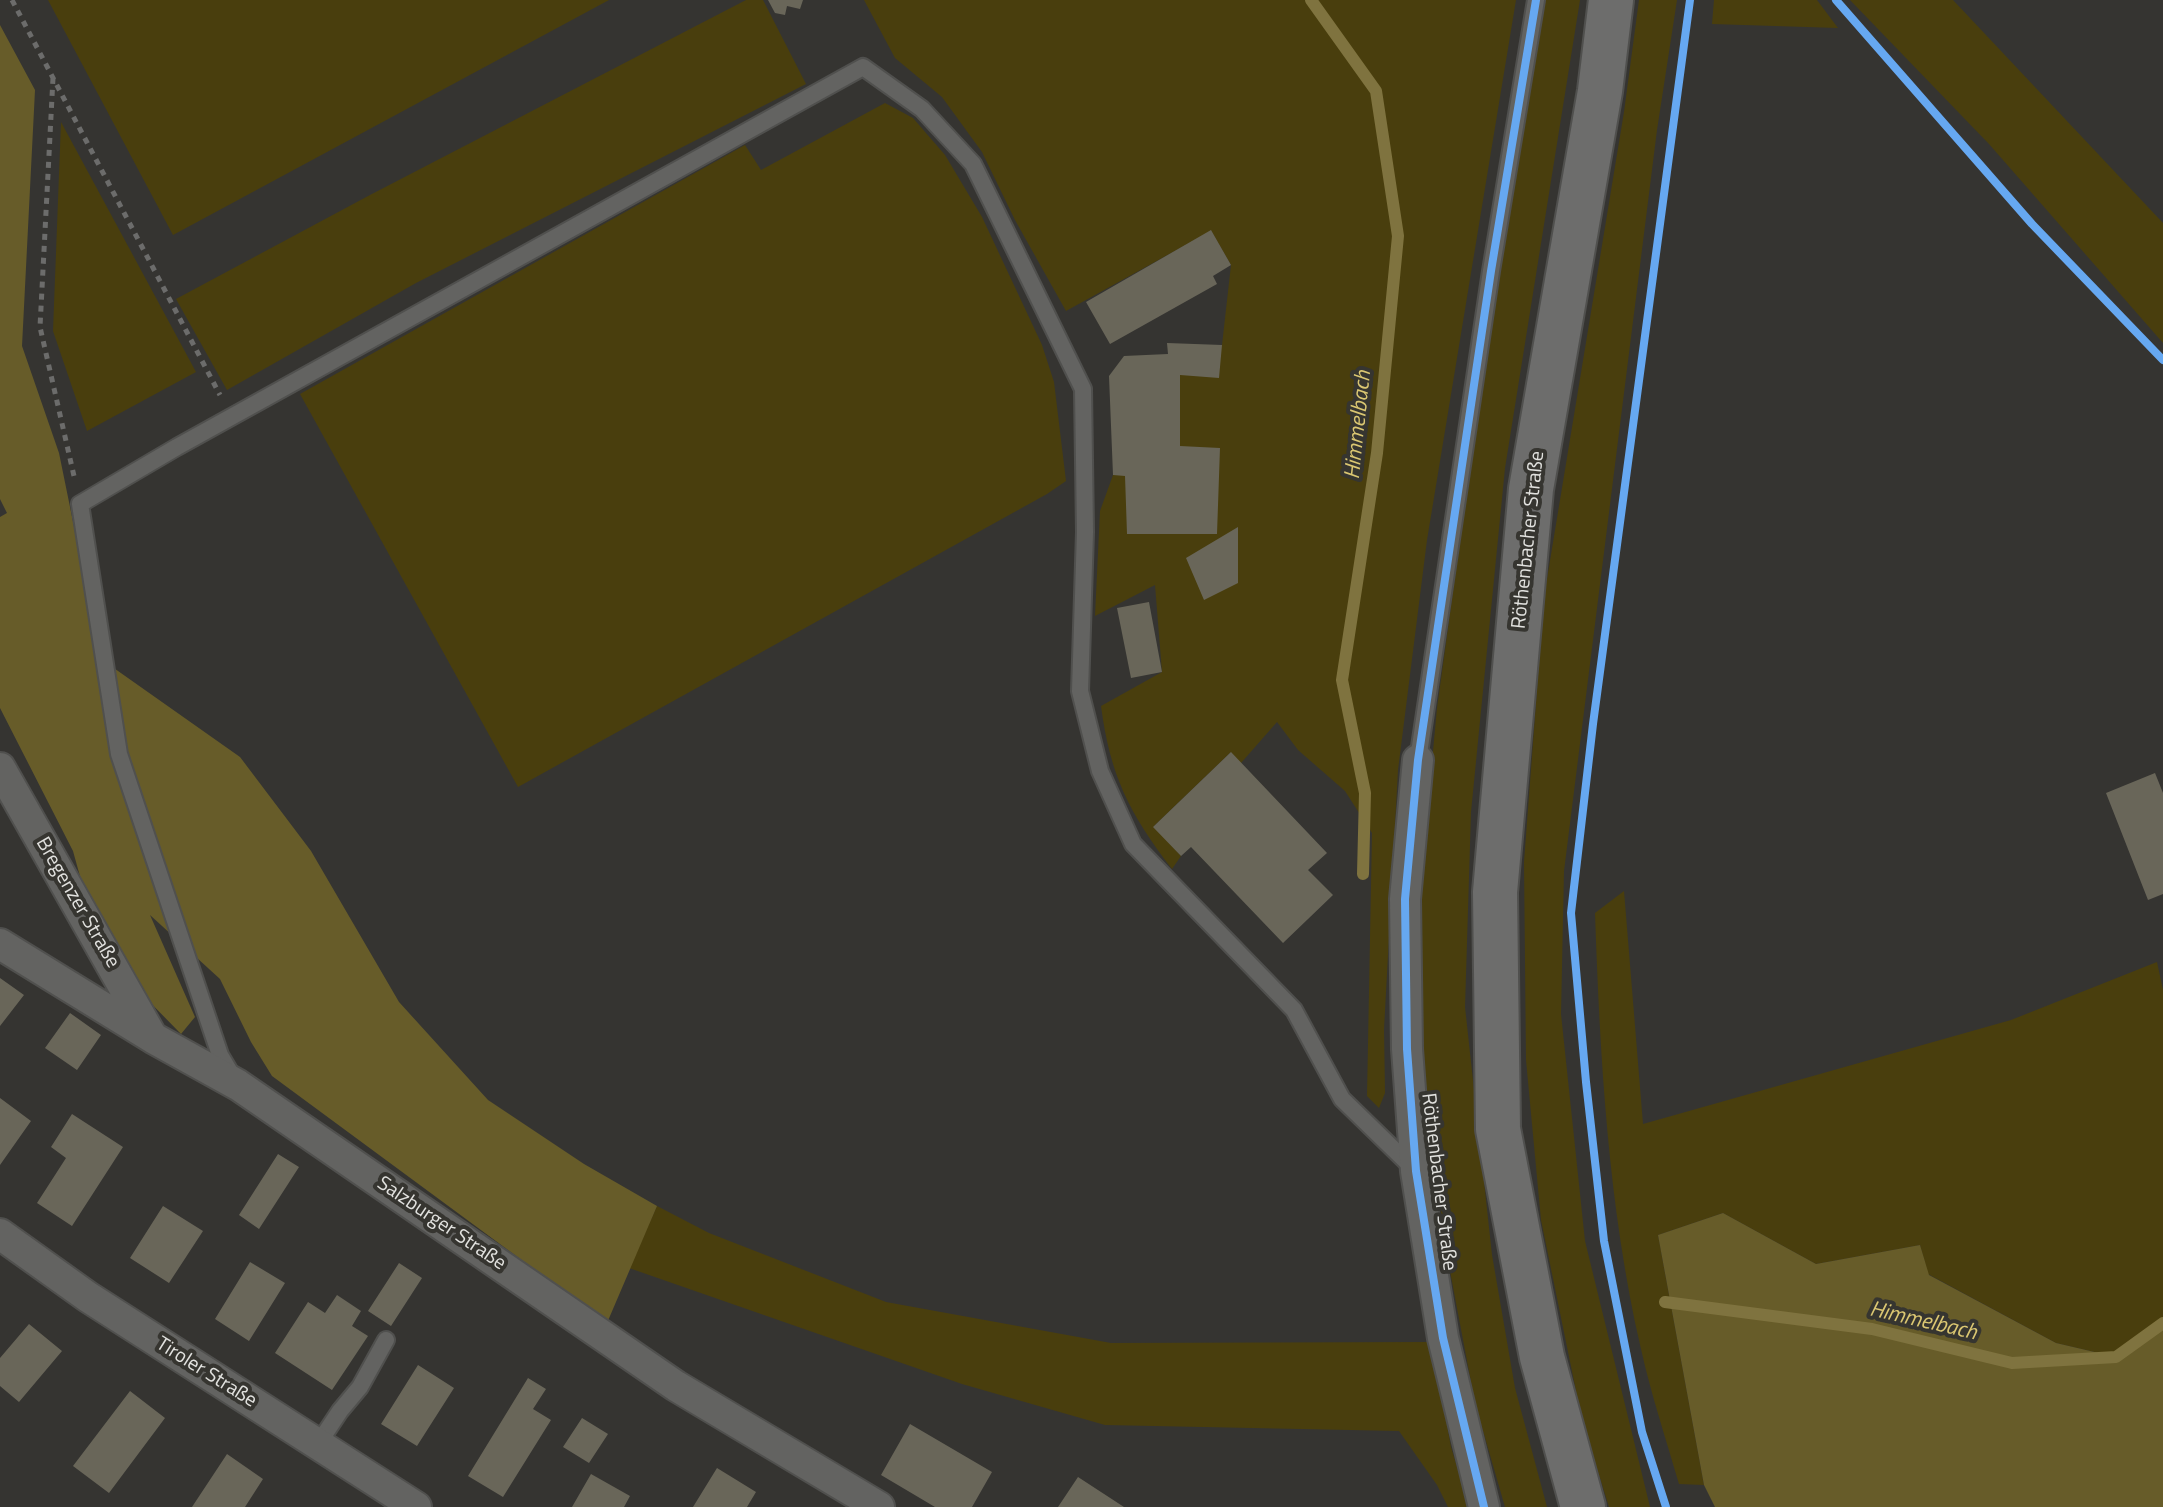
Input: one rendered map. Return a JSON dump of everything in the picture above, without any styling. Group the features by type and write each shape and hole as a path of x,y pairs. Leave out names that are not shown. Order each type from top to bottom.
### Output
{"main road":[{"name":"Röthenbacher Straße","path":"1583,1507 1542,1357 1498,1129 1495,892 1531,489 1600,91 1611,0"}],"street":[{"name":"Röthenbacher Straße","path":"1418,760 1405,899 1407,1049 1416,1171 1443,1338 1484,1507"},
{"name":"Bregenzer Straße","path":"0,768 153,1038"},
{"name":"Salzburger Straße","path":"0,944 153,1038 238,1085 676,1386 879,1507"},
{"name":"Tiroler Straße","path":"0,1234 88,1297 416,1507"}],"lane":[{"path":"1418,760 1491,271 1536,0"},
{"name":"Röthenbacher Straße","path":"232,417 863,67 922,109 973,164 1083,389 1085,532 1080,691 1100,771 1133,844 1294,1010 1342,1099 1416,1171"},
{"path":"232,417 80,504 119,754 220,1055 238,1085"},
{"path":"318,1444 360,1387 386,1340"}],"path":[{"path":"12,0 232,417"},
{"path":"53,78 40,327 80,504"}],"shaded area":[{"path":"48,0 609,0 173,235"},
{"path":"746,0 763,0 806,84 416,283 227,390 176,299"},
{"path":"864,0 1516,0 1427,540 1398,770 1384,1029 1385,1093 1379,1108 1367,1096 1372,833 1345,791 1298,750 1277,722 1241,763 1230,753 1154,826 1181,856 1172,869 1133,811 1116,773 1105,731 1101,706 1162,672 1155,585 1095,616 1100,511 1113,475 1168,369 1222,345 1231,265 1211,231 1066,311 1015,220 982,152 942,97 895,58"},
{"path":"1545,0 1580,0 1505,468 1471,812 1465,1007 1492,1255 1515,1388 1547,1507 1505,1507 1475,1403 1446,1250 1427,1107 1419,903 1437,708 1485,359"},
{"path":"1639,0 1677,0 1657,130 1564,871 1561,1014 1585,1241 1650,1507 1609,1507 1582,1420 1541,1220 1526,1060 1524,862 1544,597 1624,112"},
{"path":"1714,0 1817,0 1838,28 1712,24"},
{"path":"1850,0 1953,0 2163,223 2163,343 1989,144"},
{"path":"0,25 35,90 22,346 59,453 101,659 240,757 311,851 399,1002 488,1100 584,1164 657,1206 607,1323 272,1076 251,1042 220,979 150,915 195,1017 181,1034 134,986 94,927 73,851 0,708 0,517 7,513 0,499"},
{"path":"885,103 913,118 945,155 982,217 1042,345 1054,382 1066,481 518,787 300,394 745,145 761,170"},
{"path":"61,122 196,372 87,431 53,331"},
{"path":"1624,891 1643,1124 2011,1020 2157,962 2163,990 2163,1326 2116,1357 2056,1343 1928,1274 1920,1245 1816,1264 1723,1213 1658,1235 1704,1485 1679,1484 1641,1349 1613,1186 1595,913"},
{"path":"657,1206 709,1233 886,1302 1111,1343 1432,1342 1451,1447 1469,1507 1448,1507 1437,1485 1399,1431 1105,1425 962,1384 629,1268"},
{"path":"1723,1213 1816,1264 1920,1245 1929,1275 2056,1343 2116,1357 2163,1326 2163,1507 1715,1507 1704,1485 1658,1235"}],"building":[{"path":"768,0 803,0 800,9 787,6 785,15 775,13"},
{"path":"1211,230 1231,265 1213,276 1217,284 1110,344 1086,302"},
{"path":"1167,343 1222,345 1219,378 1180,375 1180,446 1220,448 1217,534 1127,534 1125,476 1113,475 1109,376 1124,356 1168,354"},
{"path":"1238,527 1238,583 1204,600 1186,558"},
{"path":"1149,602 1162,672 1131,678 1117,608"},
{"path":"1231,752 1327,853 1308,870 1333,895 1283,943 1191,847 1181,856 1153,827"},
{"path":"2155,773 2163,793 2163,894 2148,900 2106,793"},
{"path":"0,978 24,995 0,1026"},
{"path":"70,1013 101,1035 77,1070 45,1048"},
{"path":"0,1098 31,1121 0,1165"},
{"path":"72,1114 123,1147 72,1226 37,1203 66,1158 51,1147"},
{"path":"278,1154 299,1167 259,1229 239,1215"},
{"path":"163,1206 203,1231 169,1283 130,1258"},
{"path":"250,1262 285,1283 249,1341 215,1319"},
{"path":"399,1263 422,1278 391,1326 368,1311"},
{"path":"337,1295 361,1311 352,1326 368,1336 332,1390 275,1353 308,1302 325,1313"},
{"path":"29,1324 62,1351 19,1402 0,1386 0,1358"},
{"path":"418,1365 454,1388 417,1446 381,1424"},
{"path":"528,1378 546,1389 533,1409 551,1420 503,1497 468,1476"},
{"path":"130,1391 165,1418 109,1493 73,1466"},
{"path":"582,1418 608,1434 589,1463 563,1447"},
{"path":"910,1424 992,1472 972,1507 935,1507 881,1475"},
{"path":"227,1454 263,1479 245,1507 192,1507"},
{"path":"717,1468 756,1492 747,1507 693,1507"},
{"path":"591,1474 630,1496 624,1507 572,1507"},
{"path":"1078,1477 1124,1507 1058,1507"}],"waterway":[{"name":"Himmelbach","path":"1311,0 1376,91 1398,236 1377,453 1342,680 1365,793 1363,874"},
{"name":"Himmelbach","path":"1665,1302 1872,1329 2012,1363 2116,1357 2163,1323"}],"cycle path":[{"path":"1484,1507 1443,1338 1416,1171 1407,1049 1405,899 1418,760 1491,271 1536,0"},
{"path":"1666,1507 1642,1432 1604,1241 1571,913 1593,724 1690,0"},
{"path":"1836,0 2032,224 2163,360"}]}
